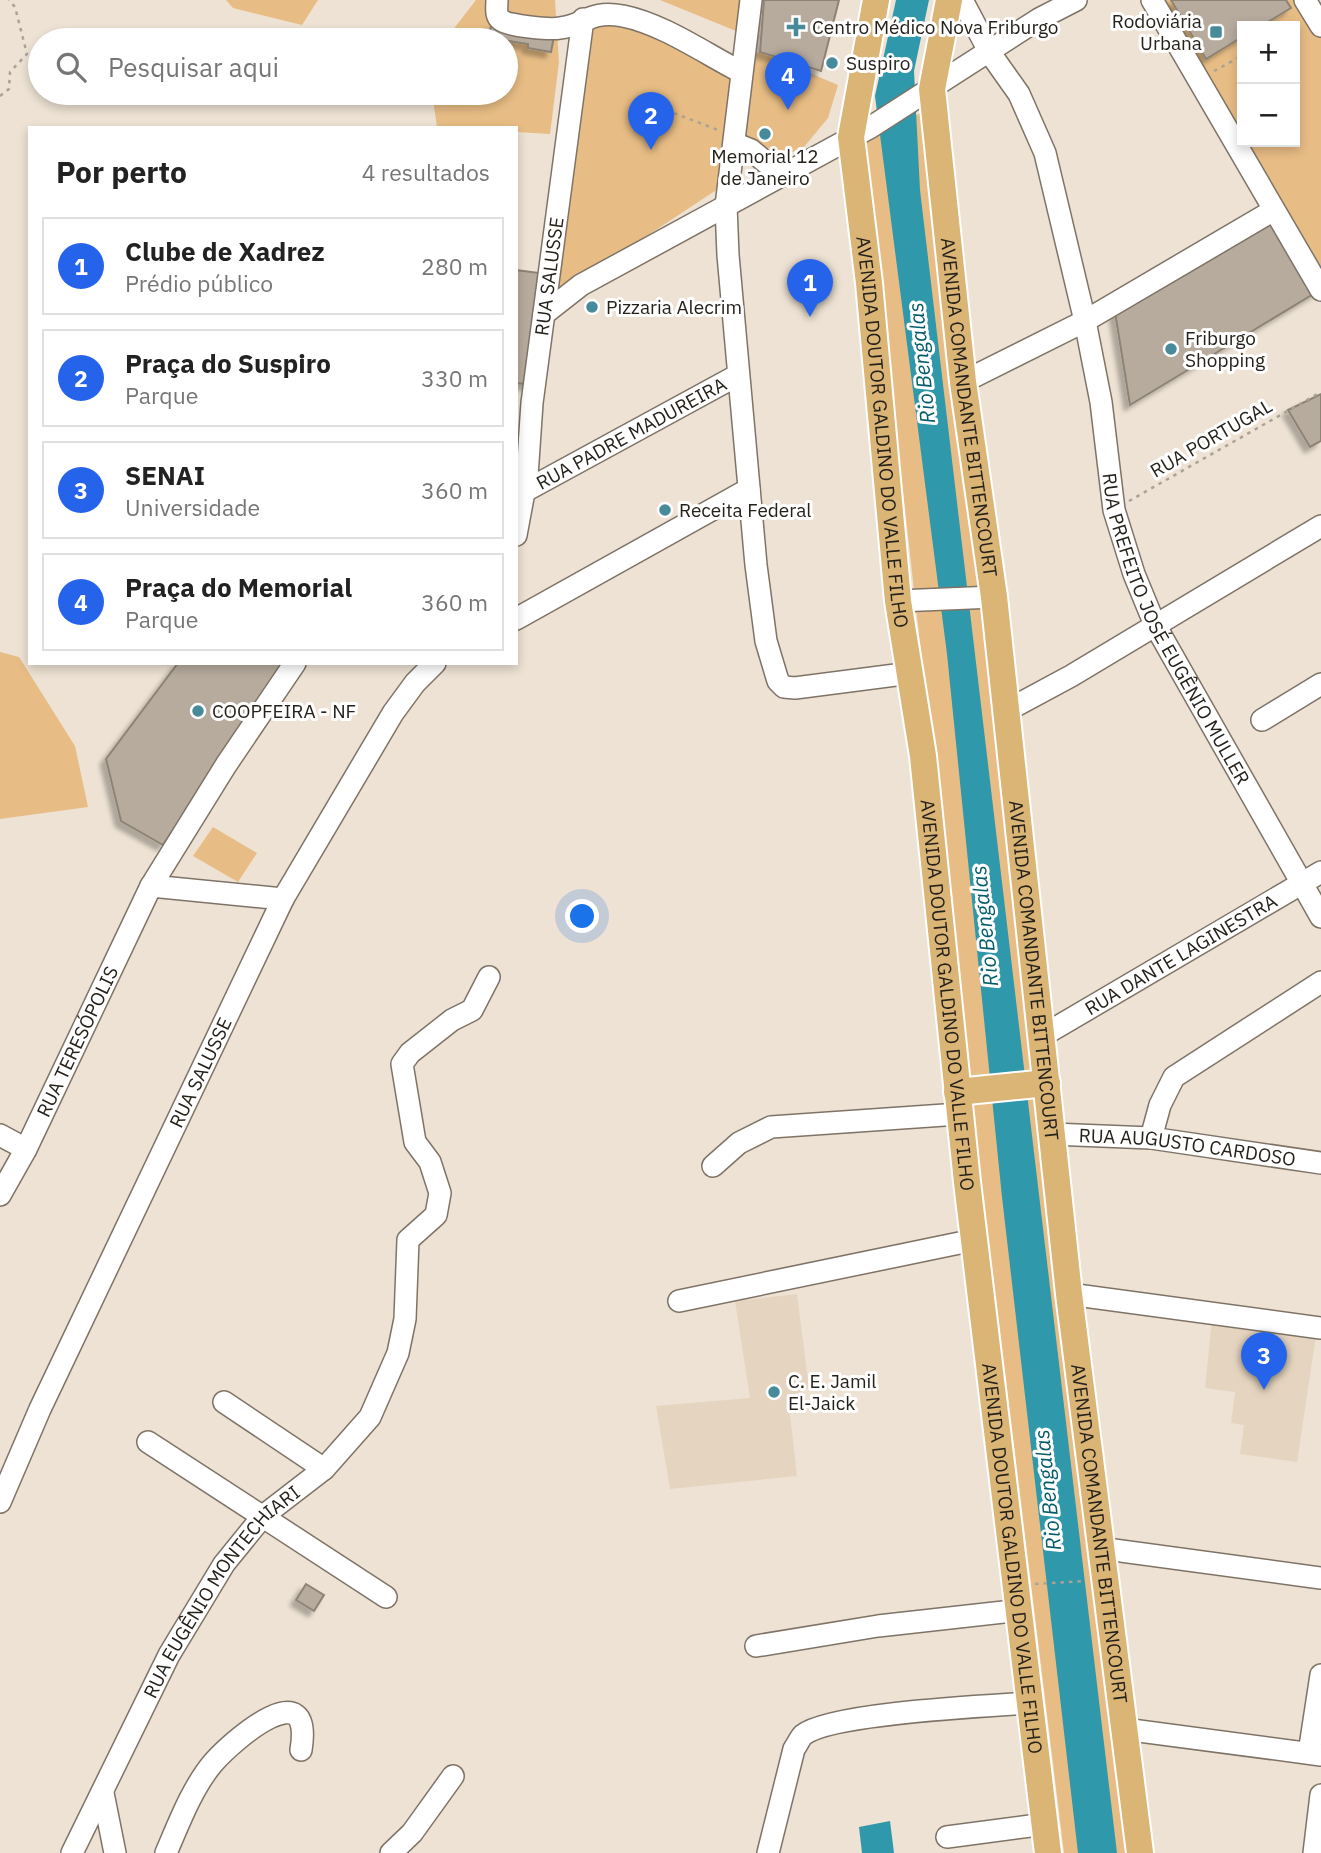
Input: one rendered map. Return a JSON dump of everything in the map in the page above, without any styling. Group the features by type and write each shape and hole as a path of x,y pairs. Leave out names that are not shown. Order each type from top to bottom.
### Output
{"main road":[{"name":"AVENIDA DOUTOR GALDINO DO VALLE FILHO","path":"876,0 861,132 869,283 898,601 923,756 964,1098 974,1240 1048,1853"},
{"name":"AVENIDA COMANDANTE BITTENCOURT","path":"949,0 925,93 994,597 1042,1036 1040,1083 1052,1134 1099,1548 1140,1853"},
{"path":"964,1098 1040,1083"}],"street":[{"path":"497,0 497,15 511,24 558,29 599,14 625,17 653,27 741,72"},
{"path":"751,0 726,206 738,374 766,641 778,681 785,687 911,673"},
{"name":"RUA PREFEITO JOSÉ EUGÊNIO MULLER","path":"962,0 990,52 1019,94 1045,153 1085,320 1101,402 1114,509 1134,574 1155,625 1300,885 1321,917"},
{"path":"544,314 581,285 861,132 1039,19 1076,0"},
{"path":"1152,0 1321,289"},
{"path":"1306,0 1321,26"},
{"name":"RUA SALUSSE","path":"518,525 525,491 522,459 583,19"},
{"path":"736,140 782,176"},
{"path":"963,383 1085,320 1274,210"},
{"name":"RUA PADRE MADUREIRA","path":"525,491 738,374"},
{"path":"518,615 749,489"},
{"path":"1006,711 1071,676 1321,526"},
{"path":"898,601 994,597"},
{"name":"RUA TERESÓPOLIS","path":"0,1195 26,1149 151,886 226,765 294,665"},
{"name":"RUA SALUSSE","path":"0,1502 40,1409 283,899 393,713 415,682 433,665"},
{"path":"1262,720 1321,684"},
{"name":"RUA DANTE LAGINESTRA","path":"1042,1036 1321,872"},
{"path":"151,886 283,899"},
{"name":"RUA EUGÊNIO MONTECHIARI","path":"72,1853 169,1655 224,1564 263,1516 324,1469 370,1417 397,1353 405,1320 408,1240 436,1215 440,1193 430,1162 415,1142 402,1064 410,1053 452,1020 472,1010 489,978"},
{"path":"1151,1138 1160,1105 1174,1077 1321,982"},
{"path":"713,1166 739,1143 771,1127 964,1098"},
{"name":"RUA AUGUSTO CARDOSO","path":"1052,1134 1151,1138 1321,1163"},
{"path":"0,1135 26,1149"},
{"path":"679,1301 974,1240"},
{"path":"1069,1294 1321,1328"},
{"path":"224,1402 324,1469"},
{"path":"148,1442 386,1597"},
{"path":"1099,1548 1321,1578"},
{"path":"757,1646 878,1626 1019,1598"},
{"path":"1124,1729 1315,1754 1321,1675"},
{"path":"768,1853 794,1749 803,1735 818,1728 858,1719 1030,1703"},
{"path":"166,1853 185,1810 213,1763 260,1722 282,1712 296,1713 303,1721 305,1729 301,1750"},
{"path":"391,1853 412,1833 453,1776"},
{"path":"103,1793 115,1853"},
{"path":"1314,1853 1321,1795"},
{"path":"947,1837 1045,1825"}],"path":[{"path":"0,96 9,89 10,72 27,54 15,7 9,0"},
{"path":"1200,79 1237,59"},
{"path":"666,110 736,140"},
{"name":"RUA PORTUGAL","path":"1114,509 1321,392"},
{"path":"1019,1598 1104,1580"}],"shaded area":[{"path":"226,0 318,0 302,25 233,8"},
{"path":"476,0 555,0 559,62 550,134 518,132 518,126 437,126 434,105 518,105 518,28 454,28"},
{"path":"660,0 741,0 736,31"},
{"path":"1152,0 1305,0 1321,26 1321,290 1238,147 1300,147 1300,21 1237,21 1237,146"},
{"path":"586,21 648,29 739,74 724,185 551,299"},
{"path":"760,52 838,85 828,118 799,153 762,147 740,136 751,57"},
{"path":"924,111 1127,1853 1064,1853 968,1071 864,144"},
{"path":"0,652 19,657 75,746 88,807 0,819"},
{"path":"213,827 257,853 238,882 193,856"},
{"name":"C. E. Jamil El-Jaick","path":"797,1294 809,1388 788,1397 797,1476 670,1489 656,1406 750,1398 735,1301"},
{"path":"1212,1319 1316,1335 1297,1462 1240,1454 1244,1425 1231,1423 1235,1392 1205,1388"}],"water":[{"name":"Rio Bengalas","path":"896,0 929,0 914,71 920,190 1117,1853 1078,1853 1002,1197 947,654 875,96"},
{"path":"890,1821 894,1853 862,1853 859,1827"}],"building":[{"name":"Centro Médico Nova Friburgo","path":"764,0 839,0 821,71 760,52"},
{"name":"Rodoviária Urbana","path":"1171,0 1286,0 1291,8 1269,21 1237,21 1237,40 1206,59"},
{"path":"491,25 555,31 551,52 528,48 528,44 518,42 518,28 491,28"},
{"name":"Friburgo Shopping","path":"1274,210 1320,290 1130,405 1114,306"},
{"path":"518,270 547,274 533,385 518,383"},
{"path":"1321,394 1321,441 1310,447 1288,410"},
{"name":"COOPFEIRA - NF","path":"176,665 286,665 163,845 121,821 106,759"},
{"path":"306,1584 324,1595 314,1611 296,1600"}],"place":[{"name":"Centro Médico Nova Friburgo","path":"796,27"},
{"name":"Rodoviária Urbana","path":"1216,32"},
{"name":"Suspiro","path":"832,63"},
{"name":"Praça do Memorial","path":"788,110"},
{"name":"Memorial 12 de Janeiro","path":"765,134"},
{"name":"Praça do Suspiro","path":"651,150"},
{"name":"Pizzaria Alecrim","path":"592,307"},
{"name":"Clube de Xadrez","path":"810,317"},
{"name":"Friburgo Shopping","path":"1171,349"},
{"name":"Receita Federal","path":"665,510"},
{"name":"COOPFEIRA - NF","path":"198,711"},
{"name":"SENAI","path":"1264,1390"},
{"name":"C. E. Jamil El-Jaick","path":"774,1392"}]}
